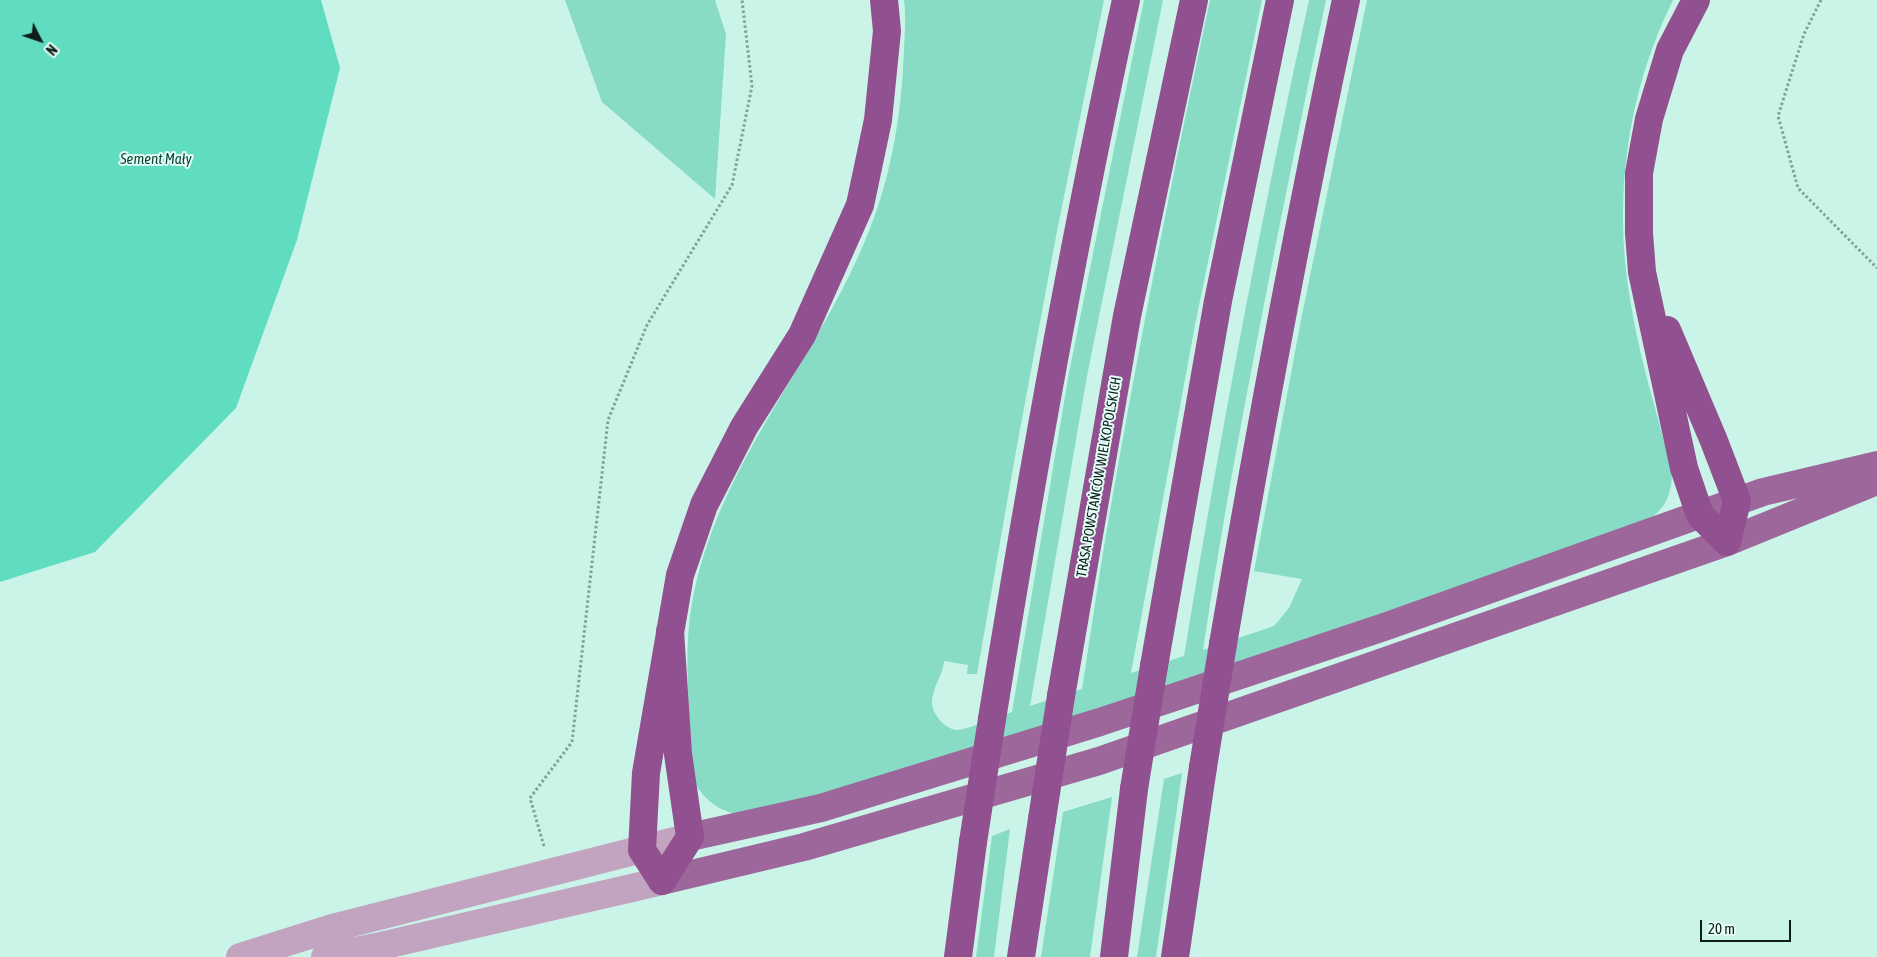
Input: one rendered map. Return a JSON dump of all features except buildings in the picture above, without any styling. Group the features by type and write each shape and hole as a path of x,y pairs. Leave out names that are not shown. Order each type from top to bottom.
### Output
{"highway":[{"path":"670,631 678,754 690,837 662,881 642,850 646,773 670,631 680,575 704,505 744,427 802,335 860,205 878,120 887,31 884,0"},
{"path":"958,957 973,842 1021,538 1067,287 1126,0"},
{"name":"TRASA POWSTAŃCÓW WIELKOPOLSKICH","path":"1021,957 1061,696 1126,316 1194,0"},
{"path":"1114,957 1134,789 1154,666 1218,301 1280,0"},
{"path":"1175,957 1203,767 1253,469 1282,315 1346,0"},
{"path":"1696,0 1670,50 1649,119 1639,173 1639,233 1642,272 1684,468 1700,515 1727,542"},
{"path":"1642,272 1714,441 1737,502 1727,542"}],"main road":[{"path":"690,837 821,808 1100,722 1387,626 1763,492 1877,465"},
{"path":"662,881 804,848 1099,761 1727,542 1877,481"}],"street":[{"path":"240,957 332,928 690,837"},
{"path":"325,957 381,946 662,881"}],"path":[{"path":"551,873 530,798 572,742 608,420 647,325 732,185 752,86 742,0"},
{"path":"1821,0 1804,34 1778,116 1798,188 1877,268"}],"shaded area":[{"path":"565,0 715,0 726,34 715,199 602,102"},
{"path":"904,0 1104,0 1057,231 977,674 967,674 968,665 944,661 932,697 936,716 947,726 960,730 1012,712 1069,373 1144,0 1163,0 1087,376 1030,706 1082,689 1105,538 1132,387 1210,0 1262,0 1195,325 1131,673 1184,656 1242,327 1309,0 1326,0 1246,398 1203,650 1274,626 1289,608 1302,579 1254,571 1302,315 1367,0 1673,0 1657,35 1644,72 1635,109 1628,146 1623,222 1625,261 1634,321 1672,473 1667,500 1658,512 1636,528 884,780 736,814 721,809 708,800 698,788 692,774 688,644 694,593 708,544 726,497 849,277 877,209 890,164 901,95 905,37"},
{"path":"1182,773 1156,957 1137,957 1164,779"},
{"path":"1112,797 1090,957 1041,957 1063,812"},
{"path":"1010,829 994,957 976,957 992,836"}],"water":[{"name":"Sement Mały","path":"0,0 321,0 340,68 297,240 236,408 95,552 0,582"}]}
